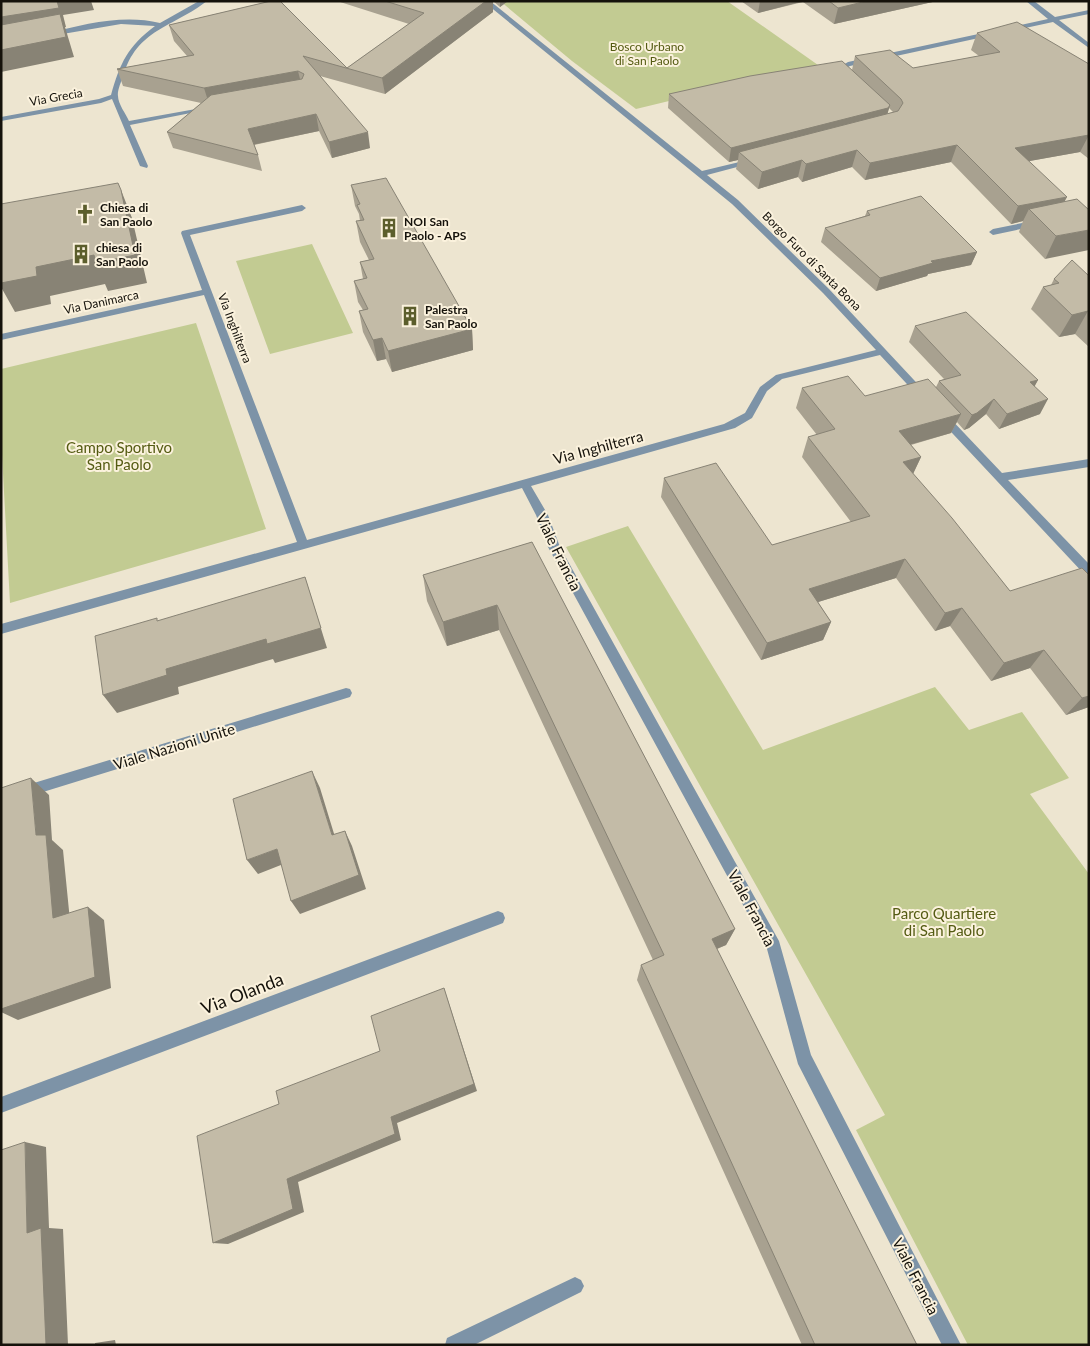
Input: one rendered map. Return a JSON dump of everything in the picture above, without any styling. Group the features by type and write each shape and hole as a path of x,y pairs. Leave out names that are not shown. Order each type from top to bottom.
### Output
{"street":[{"path":"144,166 114,96 123,65 134,47 161,24 204,1"},
{"name":"Borgo Furo di Santa Bona","path":"486,1 571,72 702,174 778,244 826,291 881,352 1089,572"},
{"path":"1029,1 1089,46"},
{"path":"856,84 843,71 844,66 1089,12"},
{"path":"39,36 130,22 154,22 161,24"},
{"name":"Via Grecia","path":"1,119 102,100 114,96"},
{"path":"126,124 218,107"},
{"path":"702,174 758,159"},
{"name":"Via Inghilterra","path":"302,208 185,233 302,544"},
{"path":"994,232 1051,220"},
{"name":"Via Danimarca","path":"1,336 206,292"},
{"name":"Via Inghilterra","path":"1,629 724,428 739,423 751,413 760,393 773,380 881,352"},
{"path":"1000,477 1089,463"},
{"name":"Viale Francia","path":"524,483 542,515 554,547 774,946 804,1058 952,1345"},
{"name":"Viale Nazioni Unite","path":"1,799 346,693"},
{"name":"Via Olanda","path":"1,1104 498,918"},
{"path":"454,1345 575,1286"}],"green space":[{"name":"Bosco Urbano di San Paolo","path":"500,1 727,1 818,65 636,109 572,61"},
{"path":"312,244 353,333 270,354 236,261"},
{"name":"Campo Sportivo San Paolo","path":"196,323 266,529 10,603 1,436 1,369"},
{"name":"Parco Quartiere di San Paolo","path":"628,526 763,750 935,687 969,730 1022,712 1069,778 1030,794 1089,874 1089,1345 968,1345 856,1130 885,1115 566,547"}],"building":[{"path":"1,1 57,1 59,8 1,17"},
{"path":"271,1 280,1 347,68 424,13 385,1 486,1 382,78 303,56 368,132 329,142 316,114 248,129 258,155 167,132 211,95 302,79 304,74 298,71 204,88 117,69 194,55 169,25"},
{"path":"829,1 867,1 838,8"},
{"path":"60,14 66,37 1,50 1,25"},
{"path":"1017,22 1089,64 1089,135 1015,148 1067,197 1018,206 957,145 870,163 857,150 806,164 802,160 762,172 739,152 898,111 903,103 901,99 855,56 890,50 913,68 1000,52 977,33"},
{"path":"842,61 890,105 888,108 731,148 669,94 750,76"},
{"path":"386,178 472,329 388,351 382,338 373,340 359,311 368,309 354,281 367,278 360,262 374,259 356,221 364,220 357,205 360,204 351,185"},
{"path":"118,183 135,255 96,263 94,255 36,267 37,276 1,283 1,204"},
{"path":"921,196 977,252 931,261 933,263 880,278 825,228 870,215 867,211"},
{"path":"1077,199 1089,210 1089,230 1056,236 1029,209"},
{"path":"1072,260 1089,276 1089,312 1072,315 1043,287 1059,283 1054,279"},
{"path":"966,312 1038,380 1030,382 1048,399 1007,414 994,399 972,415 939,381 961,375 915,326"},
{"path":"848,376 865,396 928,379 961,414 899,431 921,457 903,462 952,518 1010,591 1082,568 1089,575 1089,696 1082,698 1044,650 1004,663 962,608 945,613 905,559 809,589 831,622 767,643 664,478 716,463 772,545 870,516 808,437 835,429 802,388"},
{"path":"532,542 735,929 712,939 917,1345 815,1345 641,965 664,955 497,605 443,622 423,575"},
{"path":"305,577 321,628 267,644 266,639 166,669 167,675 103,695 95,636 157,618 157,621"},
{"path":"312,771 332,835 345,831 359,875 291,901 277,849 247,860 233,799"},
{"path":"31,778 36,835 46,835 53,918 88,907 95,977 1,1009 1,788"},
{"path":"444,988 474,1084 391,1117 395,1134 287,1179 293,1209 213,1243 197,1136 279,1104 276,1091 380,1051 371,1016"},
{"path":"25,1142 27,1233 41,1228 46,1345 1,1345 1,1150"}],"place":[{"name":"Chiesa di San Paolo","path":"85,214"},
{"name":"NOI San Paolo - APS","path":"389,228"},
{"name":"chiesa di San Paolo","path":"81,254"},
{"name":"Palestra San Paolo","path":"410,316"}]}
